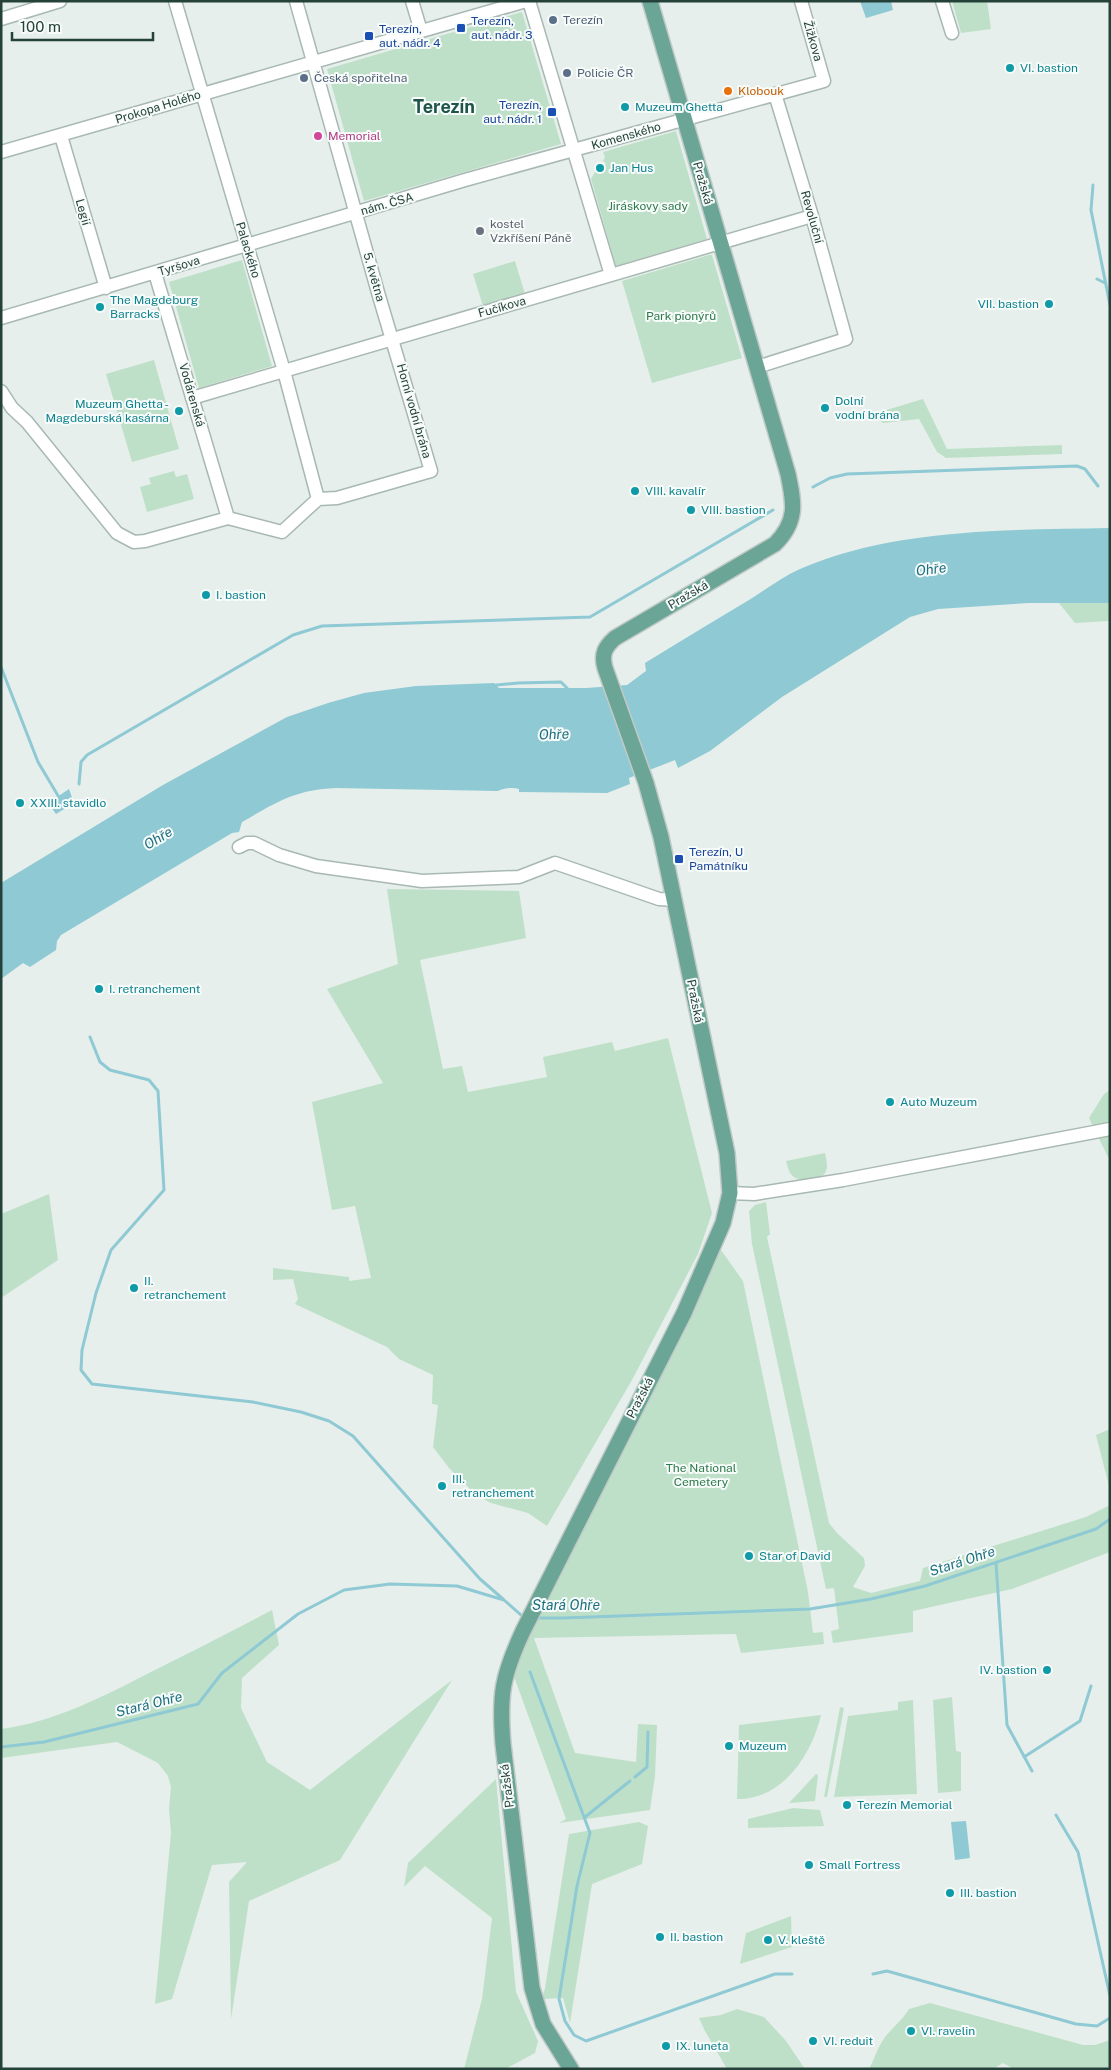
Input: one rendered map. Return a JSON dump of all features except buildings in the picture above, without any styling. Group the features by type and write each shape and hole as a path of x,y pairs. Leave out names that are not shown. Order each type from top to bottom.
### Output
{"main road":[{"name":"Pražská","path":"572,2069 543,2024 532,1988 503,1744 501,1720 503,1685 507,1669 539,1600 684,1312 723,1223 730,1192 727,1153 661,837 646,783 603,660 605,648 615,638 775,544 789,526 793,513 790,486 757,367 650,1"}],"street":[{"path":"1,19 60,1"},
{"name":"Palackého","path":"175,1 284,371 318,499"},
{"name":"nám. ČSA","path":"296,1 356,214 465,180 573,151"},
{"path":"412,1 421,31"},
{"path":"314,63 528,1 611,275"},
{"name":"Žižkova","path":"801,1 824,81"},
{"path":"942,1 952,33"},
{"name":"Prokopa Holého","path":"1,152 314,63"},
{"name":"Komenského","path":"573,151 824,81"},
{"name":"Revoluční","path":"757,367 846,340 812,216 775,94"},
{"name":"Legií","path":"61,136 106,288"},
{"name":"Tyršova","path":"1,318 356,214"},
{"name":"5. května","path":"356,214 393,340"},
{"name":"Fučíkova","path":"192,398 812,216"},
{"name":"Vodárenská","path":"155,273 228,518"},
{"name":"Horní vodní brána","path":"318,499 336,498 431,471 393,340"},
{"path":"1,391 12,408 27,422 117,533 134,542 145,541 228,518 282,532 318,499"},
{"path":"239,848 246,843 254,843 279,855 316,866 422,881 518,877 555,863 659,899 675,900"},
{"path":"730,1192 754,1194 843,1180 1110,1129"}],"green space":[{"path":"952,1 987,1 991,29 961,33"},
{"path":"522,12 561,144 364,201 327,69"},
{"name":"Jiráskovy sady","path":"676,131 707,239 616,266 591,179 595,172 600,174 606,163 603,161 605,157 603,152"},
{"name":"Park pionýrů","path":"712,255 742,358 652,383 622,281"},
{"path":"242,260 272,366 199,388 169,282"},
{"path":"515,261 525,294 483,306 473,274"},
{"path":"154,360 179,449 132,462 106,374"},
{"path":"923,399 947,449 1062,445 1062,454 946,458 937,452 919,419 883,423 873,414"},
{"path":"174,471 176,477 187,474 194,499 147,512 140,487 151,484 149,478"},
{"path":"1059,603 1110,603 1110,621 1075,623"},
{"path":"387,889 519,891 526,938 420,960 443,1069 462,1066 468,1092 547,1077 543,1057 612,1042 615,1051 668,1038 712,1213 698,1254 632,1380 547,1526 528,1513 491,1503 476,1495 449,1468 433,1447 438,1405 432,1404 433,1375 399,1359 387,1347 295,1304 298,1299 293,1279 273,1280 273,1268 349,1277 349,1281 371,1278 355,1206 332,1210 312,1102 383,1083 327,989 398,964"},
{"path":"1110,1090 1110,1161 1089,1118 1104,1094"},
{"path":"825,1153 827,1168 822,1176 799,1179 792,1176 786,1161"},
{"path":"49,1194 58,1260 1,1298 1,1214"},
{"path":"766,1202 770,1234 767,1237 829,1523 864,1558 865,1566 853,1587 871,1593 920,1581 923,1568 1086,1517 1110,1505 1110,1552 1012,1589 913,1611 913,1632 833,1643 831,1631 839,1629 834,1588 826,1589 752,1244 749,1211 755,1205"},
{"name":"The National Cemetery","path":"721,1250 743,1281 808,1592 813,1633 823,1632 824,1644 741,1653 736,1634 534,1638 575,1753 636,1762 638,1724 657,1725 655,1776 650,1810 559,1823 566,1819 513,1674 531,1632"},
{"path":"1110,1429 1110,1490 1096,1435"},
{"path":"272,1610 279,1645 242,1678 241,1708 267,1762 310,1790 452,1680 340,1860 249,1901 231,2019 229,1882 247,1862 212,1865 172,1999 155,2004 171,1833 169,1809 171,1787 168,1776 158,1763 117,1742 1,1758 1,1729 40,1721 76,1708 112,1692"},
{"path":"952,1697 956,1751 961,1752 961,1791 938,1793 933,1700"},
{"path":"913,1700 917,1794 834,1797 848,1716 898,1710 898,1702"},
{"path":"840,1707 844,1708 827,1797 824,1797"},
{"path":"821,1715 811,1745 793,1772 768,1792 753,1797 737,1799 739,1725"},
{"path":"816,1774 818,1775 815,1801 789,1803"},
{"path":"496,1779 516,1992 538,2041 535,2053 505,2069 464,2069 482,1999 492,1918 425,1866 404,1887 408,1863"},
{"path":"793,1808 820,1810 824,1826 748,1828 748,1819"},
{"path":"639,1822 648,1826 642,1864 592,1884 570,2023 563,1998 542,1999 569,1834"},
{"name":"V. kleště","path":"791,1916 792,1947 740,1964 746,1933"},
{"path":"930,2003 1083,2045 1095,2045 1110,2040 1110,2069 1014,2069 1003,2063 993,2069 869,2069 883,2040 909,2009"},
{"path":"737,2009 764,2017 786,2041 805,2069 727,2069 699,2018 721,2015"}],"water":[{"path":"860,1 891,1 893,10 866,18"},
{"name":"Ohře","path":"1110,528 1110,603 1028,603 938,609 910,617 782,697 710,751 678,768 675,760 629,778 630,784 607,793 519,792 519,789 511,788 498,791 336,788 297,794 276,803 242,822 239,832 232,833 61,935 57,941 56,950 30,967 23,963 1,979 1,883 163,785 287,717 364,693 416,686 494,683 499,688 586,688 627,685 646,671 645,663 787,576 800,569 836,556 874,546 952,534 1032,529"},
{"path":"69,789 74,803 56,814 48,803"},
{"path":"966,1821 970,1858 955,1860 951,1822"}],"waterway":[{"path":"1093,185 1091,210 1110,305"},
{"path":"1097,279 1105,283"},
{"path":"813,487 830,478 847,474 1077,466 1085,469 1098,486"},
{"path":"79,784 81,762 87,755 293,635 322,626 590,617 773,510"},
{"path":"1,667 38,762 60,799"},
{"path":"496,685 561,682 567,688"},
{"path":"90,1037 100,1062 110,1070 149,1080 158,1091 164,1190 111,1250 96,1293 82,1350 81,1370 92,1384 253,1402 301,1412 329,1421 353,1436 480,1579 503,1599"},
{"name":"Stará Ohře","path":"535,1618 810,1609 871,1599 925,1586 1096,1529 1110,1519"},
{"path":"996,1563 1007,1725 1032,1771"},
{"name":"Stará Ohře","path":"1,1747 44,1742 198,1704 222,1673 298,1614 344,1590 390,1584 457,1586 504,1600 521,1615 526,1616"},
{"path":"530,1672 590,1833 577,1886 559,1999 565,2021 574,2035 586,2041 775,1974 792,1974"},
{"path":"1024,1757 1080,1721 1091,1686"},
{"path":"635,1777 647,1767 648,1732"},
{"path":"585,1817 630,1781"},
{"path":"1056,1815 1078,1852 1110,1996"},
{"path":"873,1974 887,1971 1076,2024 1097,2026 1110,2018"}],"place":[{"name":"Terezín","path":"553,20"},
{"name":"Terezín, aut. nádr. 3","path":"461,28"},
{"name":"Terezín, aut. nádr. 4","path":"369,36"},
{"name":"VI. bastion","path":"1010,68"},
{"name":"Policie ČR","path":"567,73"},
{"name":"Česká spořitelna","path":"304,78"},
{"name":"Klobouk","path":"728,91"},
{"name":"Muzeum Ghetta","path":"625,107"},
{"name":"Terezín, aut. nádr. 1","path":"552,112"},
{"name":"Memorial","path":"318,136"},
{"name":"Jan Hus","path":"600,168"},
{"name":"kostel Vzkříšení Páně","path":"480,231"},
{"name":"VII. bastion","path":"1049,304"},
{"name":"The Magdeburg Barracks","path":"100,307"},
{"name":"Dolní vodní brána","path":"825,408"},
{"name":"Muzeum Ghetta - Magdeburská kasárna","path":"179,411"},
{"name":"VIII. kavalír","path":"635,491"},
{"name":"VIII. bastion","path":"691,510"},
{"name":"I. bastion","path":"206,595"},
{"name":"XXIII. stavidlo","path":"20,803"},
{"name":"Terezín, U Památníku","path":"679,859"},
{"name":"I. retranchement","path":"99,989"},
{"name":"Auto Muzeum","path":"890,1102"},
{"name":"II. retranchement","path":"134,1288"},
{"name":"III. retranchement","path":"442,1486"},
{"name":"Star of David","path":"749,1556"},
{"name":"IV. bastion","path":"1047,1670"},
{"name":"Muzeum","path":"729,1746"},
{"name":"Terezín Memorial","path":"847,1805"},
{"name":"Small Fortress","path":"809,1865"},
{"name":"III. bastion","path":"950,1893"},
{"name":"II. bastion","path":"660,1937"},
{"name":"V. kleště","path":"768,1940"},
{"name":"VI. ravelin","path":"911,2031"},
{"name":"VI. reduit","path":"813,2041"},
{"name":"IX. luneta","path":"666,2046"}],"district":[{"name":"Terezín","path":"444,106"}]}
